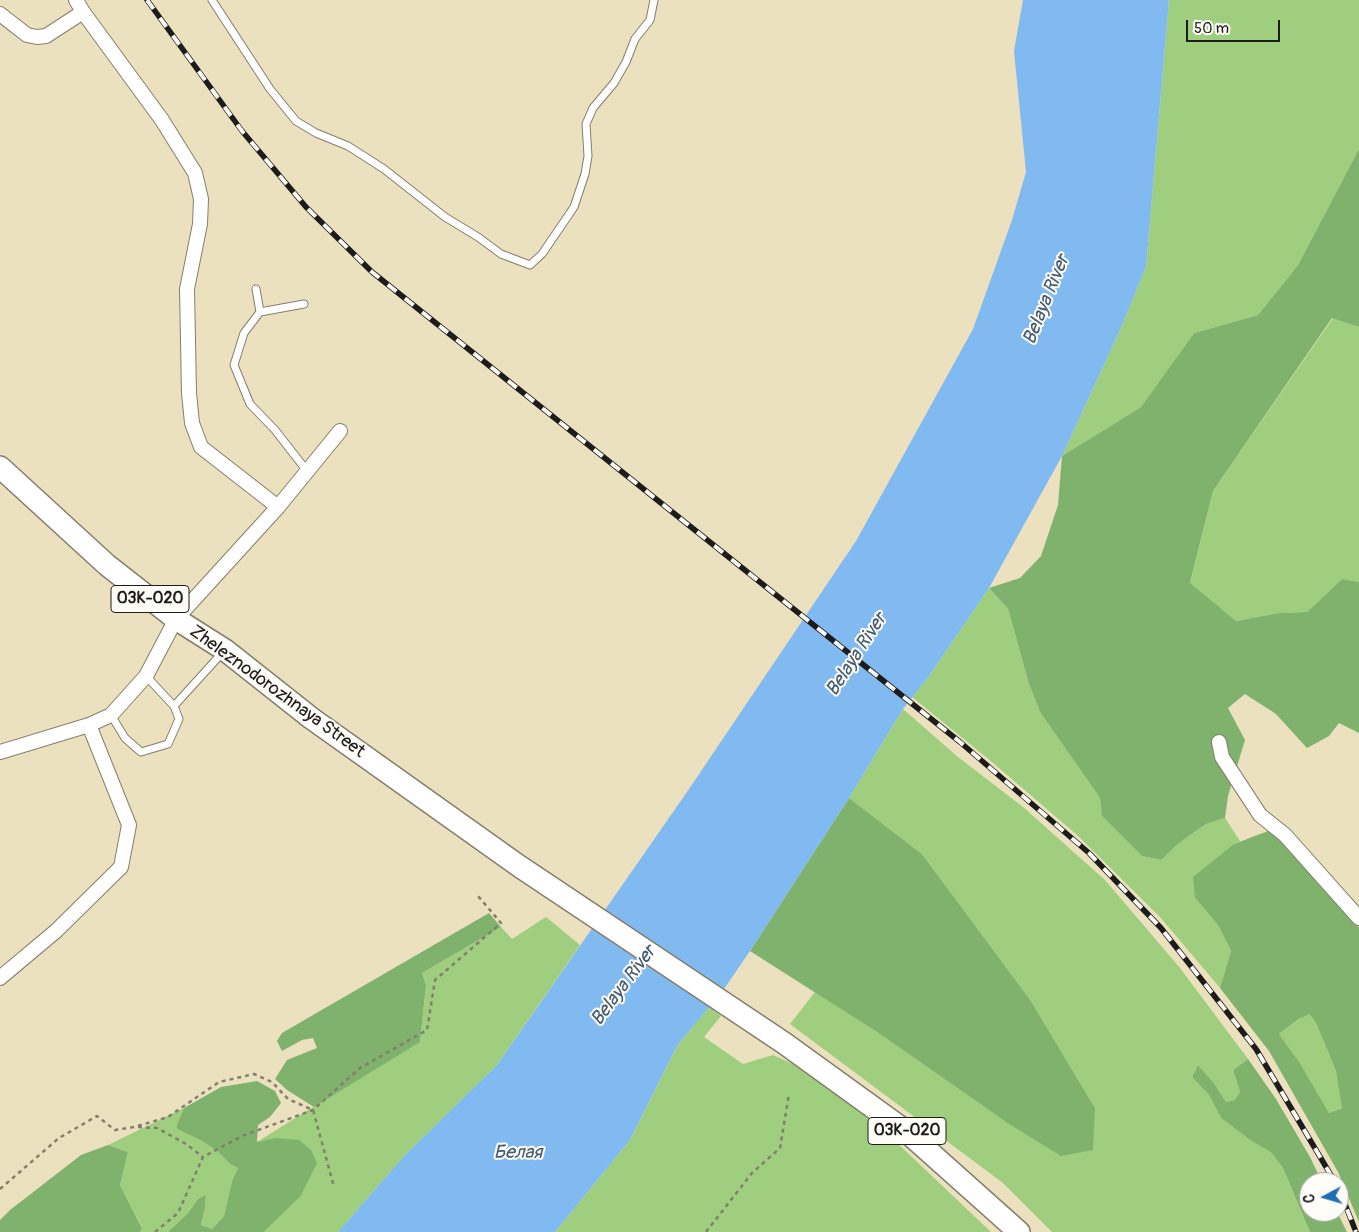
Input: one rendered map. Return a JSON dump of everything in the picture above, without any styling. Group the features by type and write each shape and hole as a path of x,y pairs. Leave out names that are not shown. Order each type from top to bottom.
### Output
{"main road":[{"name":"Zheleznodorozhnaya Street","path":"0,467 107,565 176,619 225,650 310,718 519,866 784,1043 907,1132 1016,1229"}],"street":[{"path":"0,14 27,34 37,37 46,36 79,6 162,120 195,173 202,199 200,224 187,289 189,393 192,423 201,446 278,507"},
{"path":"0,752 89,726 111,715 146,676 176,619 278,507 340,430"},
{"path":"0,978 56,931 121,867 129,826 89,726"},
{"path":"1219,742 1222,756 1260,815 1285,836 1359,918"}],"lane":[{"path":"212,0 270,89 296,121 316,134 348,146 384,169 444,217 478,237 501,254 530,265 542,254 574,207 585,174 588,156 586,124 593,108 614,83 626,62 635,39 650,20 654,0"},
{"path":"256,289 260,312"},
{"path":"304,304 260,312 244,333 234,365 250,404 275,430 307,471"},
{"path":"174,706 225,650"},
{"path":"111,715 125,738 141,752 168,744 179,719 174,706 146,676"}],"path":[{"path":"155,1232 178,1213 203,1157 242,1136 312,1110 360,1068 427,1030 434,980 501,923 478,896"},
{"path":"0,1190 58,1138 97,1116 115,1130 134,1127 168,1116 219,1082 254,1074 272,1082 288,1099 312,1110 334,1188"},
{"path":"706,1232 752,1173 780,1148 789,1094"},
{"path":"134,1127 157,1128 186,1144 203,1157"}],"green space":[{"path":"1169,0 1359,0 1359,149 1298,265 1258,315 1194,333 1141,407 1062,456 1120,330 1146,267"},
{"path":"1359,149 1359,327 1332,318 1213,491 1190,583 1236,621 1279,613 1307,612 1342,579 1359,582 1359,733 1339,723 1329,736 1307,748 1276,714 1245,694 1228,708 1245,740 1228,796 1225,818 1206,824 1179,843 1161,860 1142,856 1102,816 1100,798 1040,712 1029,684 1008,609 989,588 1020,578 1041,556 1058,505 1062,456 1141,407 1194,333 1258,315 1298,265"},
{"path":"1333,318 1359,327 1359,582 1342,579 1307,612 1279,613 1236,621 1190,584 1213,491"},
{"path":"989,588 1008,609 1029,684 1040,712 1100,798 1102,816 1142,856 1161,860 1179,843 1206,824 1225,818 1240,841 1234,844 1195,898 1218,925 1231,951 1220,988 1160,917 1077,835 912,697 929,676"},
{"path":"903,709 958,757 1023,807 1105,880 1180,968 1248,1059 1233,1070 1240,1092 1236,1100 1226,1102 1214,1083 1198,1065 1192,1077 1209,1095 1221,1118 1250,1140 1271,1151 1283,1168 1299,1206 1299,1222 1306,1222 1310,1232 1052,1232 1003,1183 790,1024 815,992 877,1032 1006,1122 1095,1108 1031,1001 922,854 849,798"},
{"path":"849,798 922,854 1031,1001 1095,1108 1093,1150 1061,1156 1006,1122 877,1032 750,951"},
{"path":"1268,831 1288,846 1353,918 1359,928 1359,1222 1349,1198 1349,1172 1338,1172 1269,1051 1220,988 1231,951 1218,925 1195,898 1193,877 1234,844","holes":["1309,1014 1316,1023 1336,1071 1342,1108 1329,1113 1300,1063 1279,1034"]},
{"path":"489,913 501,927 422,973 426,985 420,1042 314,1107 287,1090 275,1079 287,1060 317,1048 313,1038 302,1040 282,1051 277,1041 282,1033"},
{"path":"546,917 580,945 497,1065 404,1156 338,1232 264,1232 300,1197 257,1142 420,1042 426,985 422,973 501,927 512,939"},
{"path":"709,1007 721,1016 704,1037 743,1064 773,1055 804,1069 873,1120 991,1232 555,1232 630,1140 677,1046"},
{"path":"1308,1013 1316,1023 1336,1071 1343,1107 1329,1113 1300,1063 1279,1034"},
{"path":"1248,1059 1276,1099 1310,1157 1317,1172 1299,1172 1299,1206 1283,1168 1271,1152 1250,1140 1221,1118 1209,1095 1192,1077 1198,1065 1214,1083 1226,1102 1235,1100 1240,1092 1233,1070"},
{"path":"257,1081 275,1091 281,1103 270,1117 258,1125 257,1142 276,1138 299,1140 311,1150 317,1163 300,1197 264,1232 168,1232 188,1213 198,1199 206,1195 201,1225 212,1229 224,1216 232,1181 238,1168 230,1164 218,1152 202,1141 177,1129 177,1124 184,1108 221,1087"},
{"path":"184,1108 177,1124 177,1129 202,1141 218,1152 230,1164 238,1168 232,1181 224,1216 212,1229 201,1225 206,1196 198,1199 188,1213 168,1232 140,1232 142,1227 120,1185 128,1152 108,1145"},
{"path":"108,1145 128,1152 120,1185 142,1228 140,1232 0,1232 0,1220 10,1210 81,1155"},
{"path":"1306,1222 1342,1222 1347,1232 1310,1232"}],"water":[{"name":"Белая","path":"1023,0 1169,0 1146,267 1120,330 1062,456 989,588 929,676 903,709 849,798 750,951 724,989 677,1046 630,1140 555,1232 338,1232 404,1156 497,1065 687,792 856,541 973,329 1012,220 1026,172 1014,51"}],"railway":[{"path":"147,0 242,131 306,207 372,272 960,742 1089,853 1161,928 1256,1049 1329,1172"},
{"path":"1349,1214 1356,1232"}],"water label":[{"name":"Belaya River","path":"1047,300"},
{"name":"Belaya River","path":"857,655"},
{"name":"Belaya River","path":"624,986"}]}
